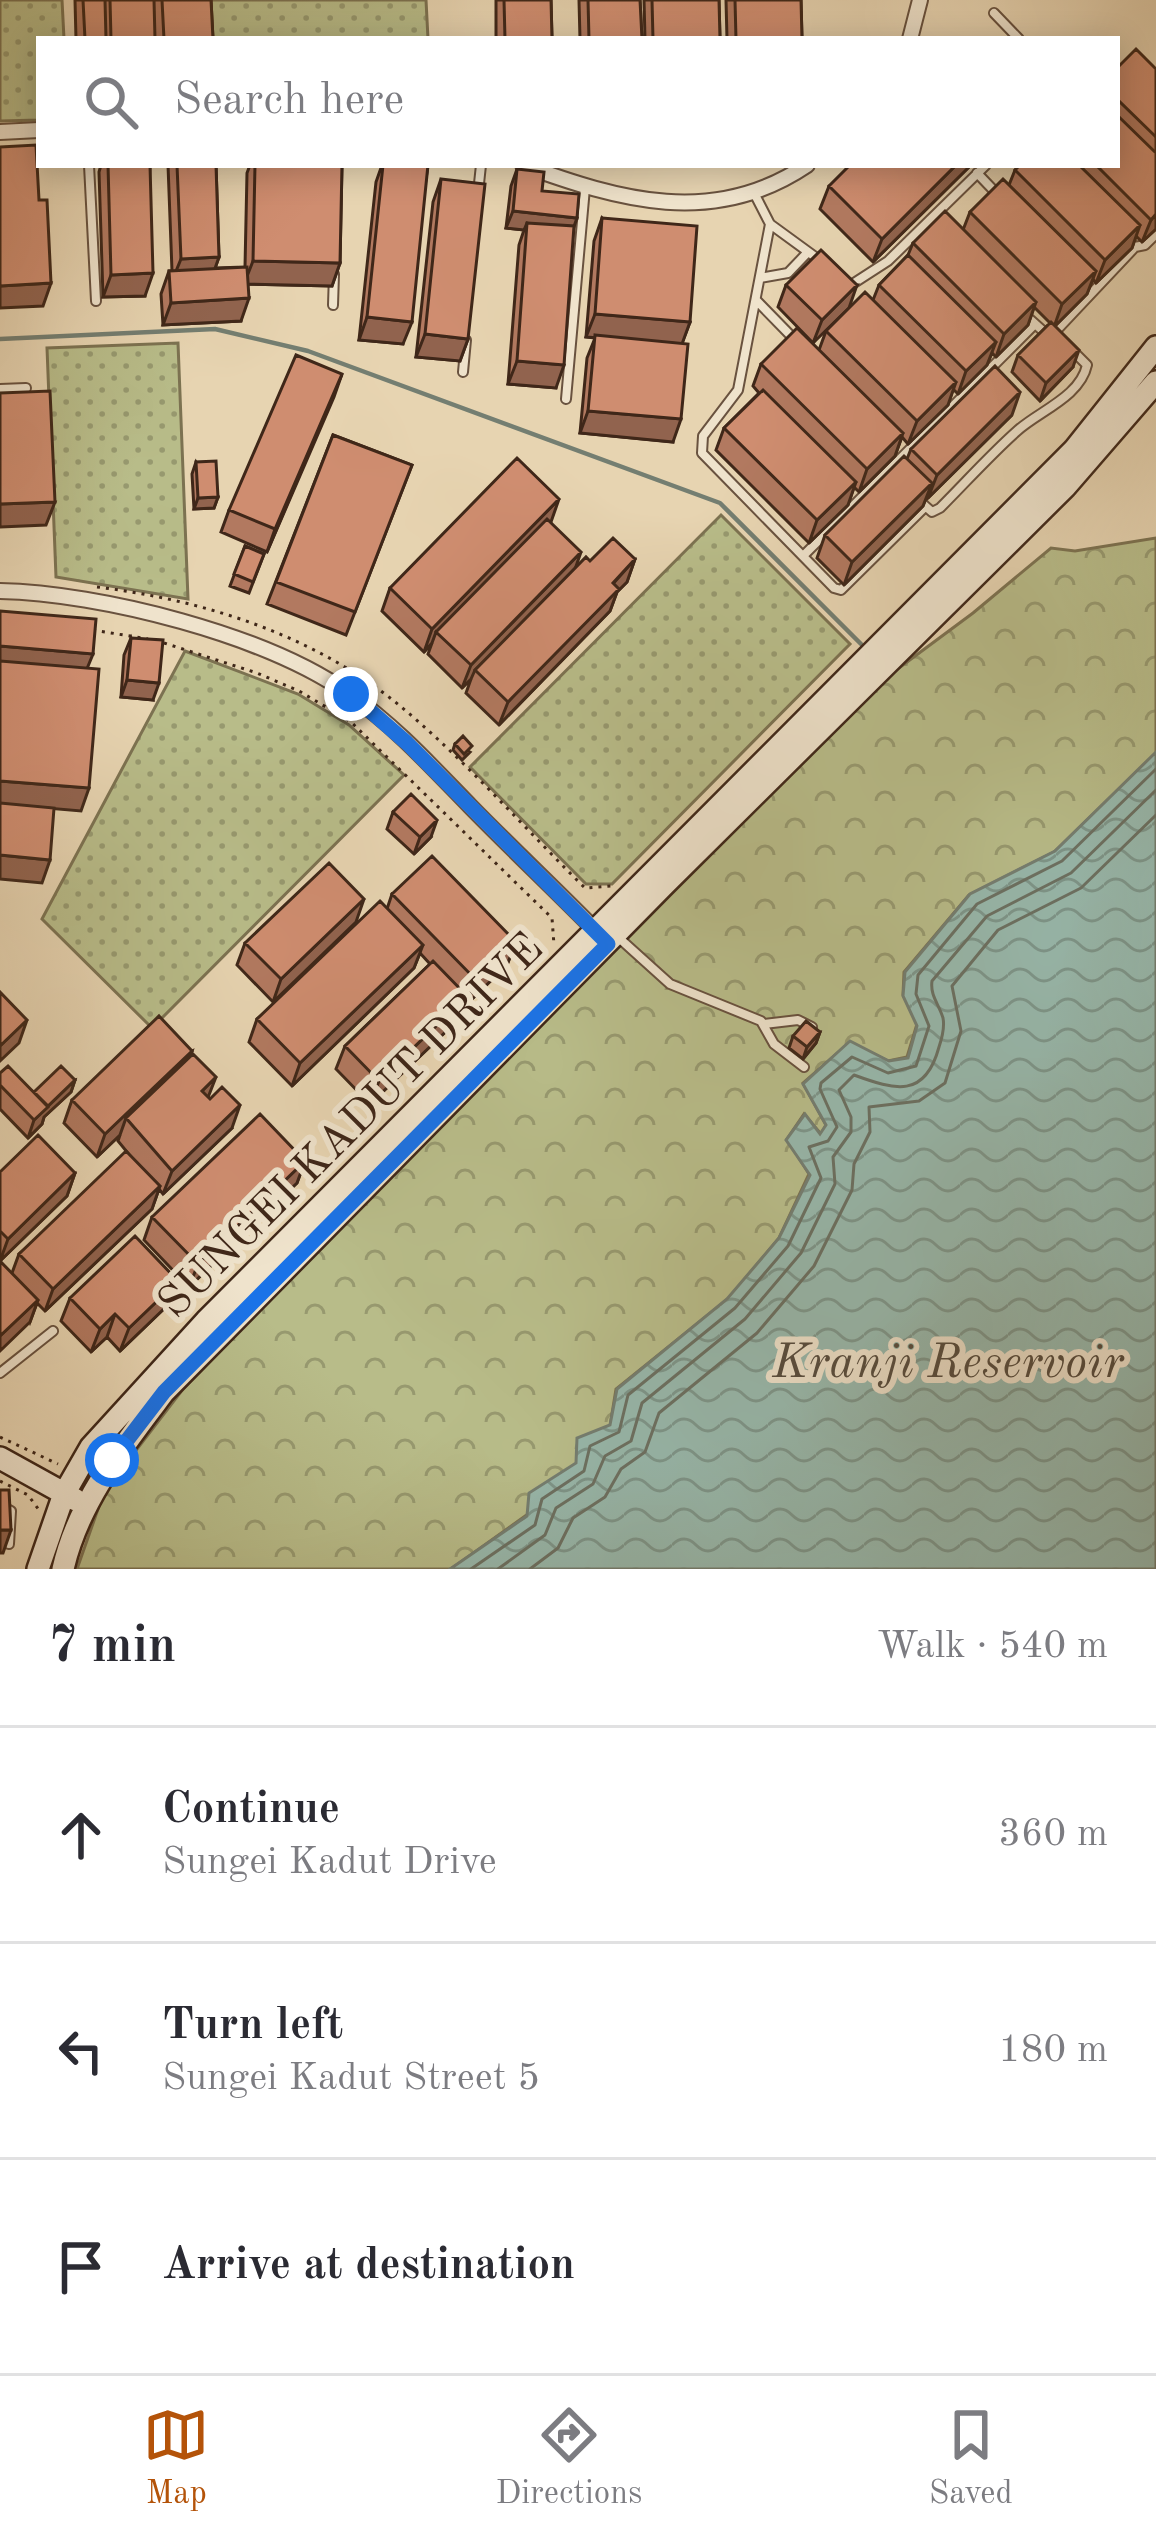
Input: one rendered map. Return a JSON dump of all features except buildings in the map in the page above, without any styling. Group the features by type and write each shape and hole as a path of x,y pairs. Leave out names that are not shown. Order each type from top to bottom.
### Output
{"main road":[{"name":"SUNGEI KADUT DRIVE","path":"63,1569 112,1460 164,1392 1074,450 1156,347"},
{"name":"SUNGEI KADUT DRIVE","path":"38,1569 64,1494 91,1447 206,1322 1065,487 1156,382"},
{"path":"0,1458 88,1506"}],"street":[{"path":"911,36 920,0"},
{"path":"0,132 36,130"},
{"path":"532,168 635,201 686,204 753,191 801,168"},
{"path":"0,591 106,605 199,625 304,665 351,694 407,743 607,937"}],"lane":[{"path":"994,13 1016,36"},
{"path":"89,168 96,301"},
{"path":"477,211 481,168"},
{"path":"856,299 850,281 888,261 983,168"},
{"path":"977,173 1010,207"},
{"path":"566,399 586,186"},
{"path":"753,191 770,224 826,266"},
{"path":"931,219 946,234"},
{"path":"770,224 739,390 703,436 702,453 841,590 924,505"},
{"path":"1115,227 1136,247"},
{"path":"1054,332 1136,247 1156,234"},
{"path":"760,278 788,273 808,252"},
{"path":"332,305 335,260"},
{"path":"888,261 904,276"},
{"path":"1077,274 1094,291"},
{"path":"755,299 805,351"},
{"path":"918,495 932,512 940,508 1020,428 1053,407 1084,375 1084,362 1054,332 1034,325 1020,310"},
{"path":"803,556 1034,325"},
{"path":"464,372 467,326"},
{"path":"980,350 995,364"},
{"path":"941,387 957,402"},
{"path":"0,389 26,388"},
{"path":"888,437 905,454"},
{"path":"891,468 905,482"},
{"path":"837,489 854,506"},
{"path":"607,937 670,984 764,1024 798,1020 814,1028"},
{"path":"764,1024 774,1044 804,1067"},
{"path":"0,1373 53,1331"},
{"path":"0,1505 11,1511 9,1544"}],"path":[{"path":"84,629 153,640 215,658 299,691 351,722 552,918 554,947"},
{"path":"0,1437 76,1474"},
{"path":"0,1481 28,1495 44,1522"}],"green space":[{"path":"0,0 62,0 64,36 36,36 36,120 0,121"},
{"path":"206,0 426,0 428,36 207,36"},
{"path":"178,343 188,599 56,577 47,348"},
{"path":"721,515 850,644 612,884 586,884 470,767"},
{"path":"1156,538 1156,753 1054,852 969,895 904,972 903,995 917,1024 907,1057 888,1061 850,1042 803,1083 826,1125 821,1134 804,1114 787,1139 809,1174 779,1238 729,1298 616,1389 610,1426 528,1514 451,1569 77,1569 104,1492 183,1389 833,717 1051,548 1075,551"},
{"path":"185,651 298,694 349,725 404,775 152,1028 42,919"}],"water":[{"name":"Kranji Reservoir","path":"1156,752 1156,1569 450,1569 527,1516 529,1493 576,1463 577,1438 610,1425 617,1389 727,1299 779,1238 810,1175 786,1140 805,1114 820,1134 826,1125 803,1084 850,1041 889,1061 908,1058 917,1026 903,996 905,972 970,894 1055,851"}],"waterway":[{"path":"0,339 215,329 308,351 720,503 861,644"}],"route":[{"path":"112,1460 164,1392 608,944 407,743 351,694"}]}
